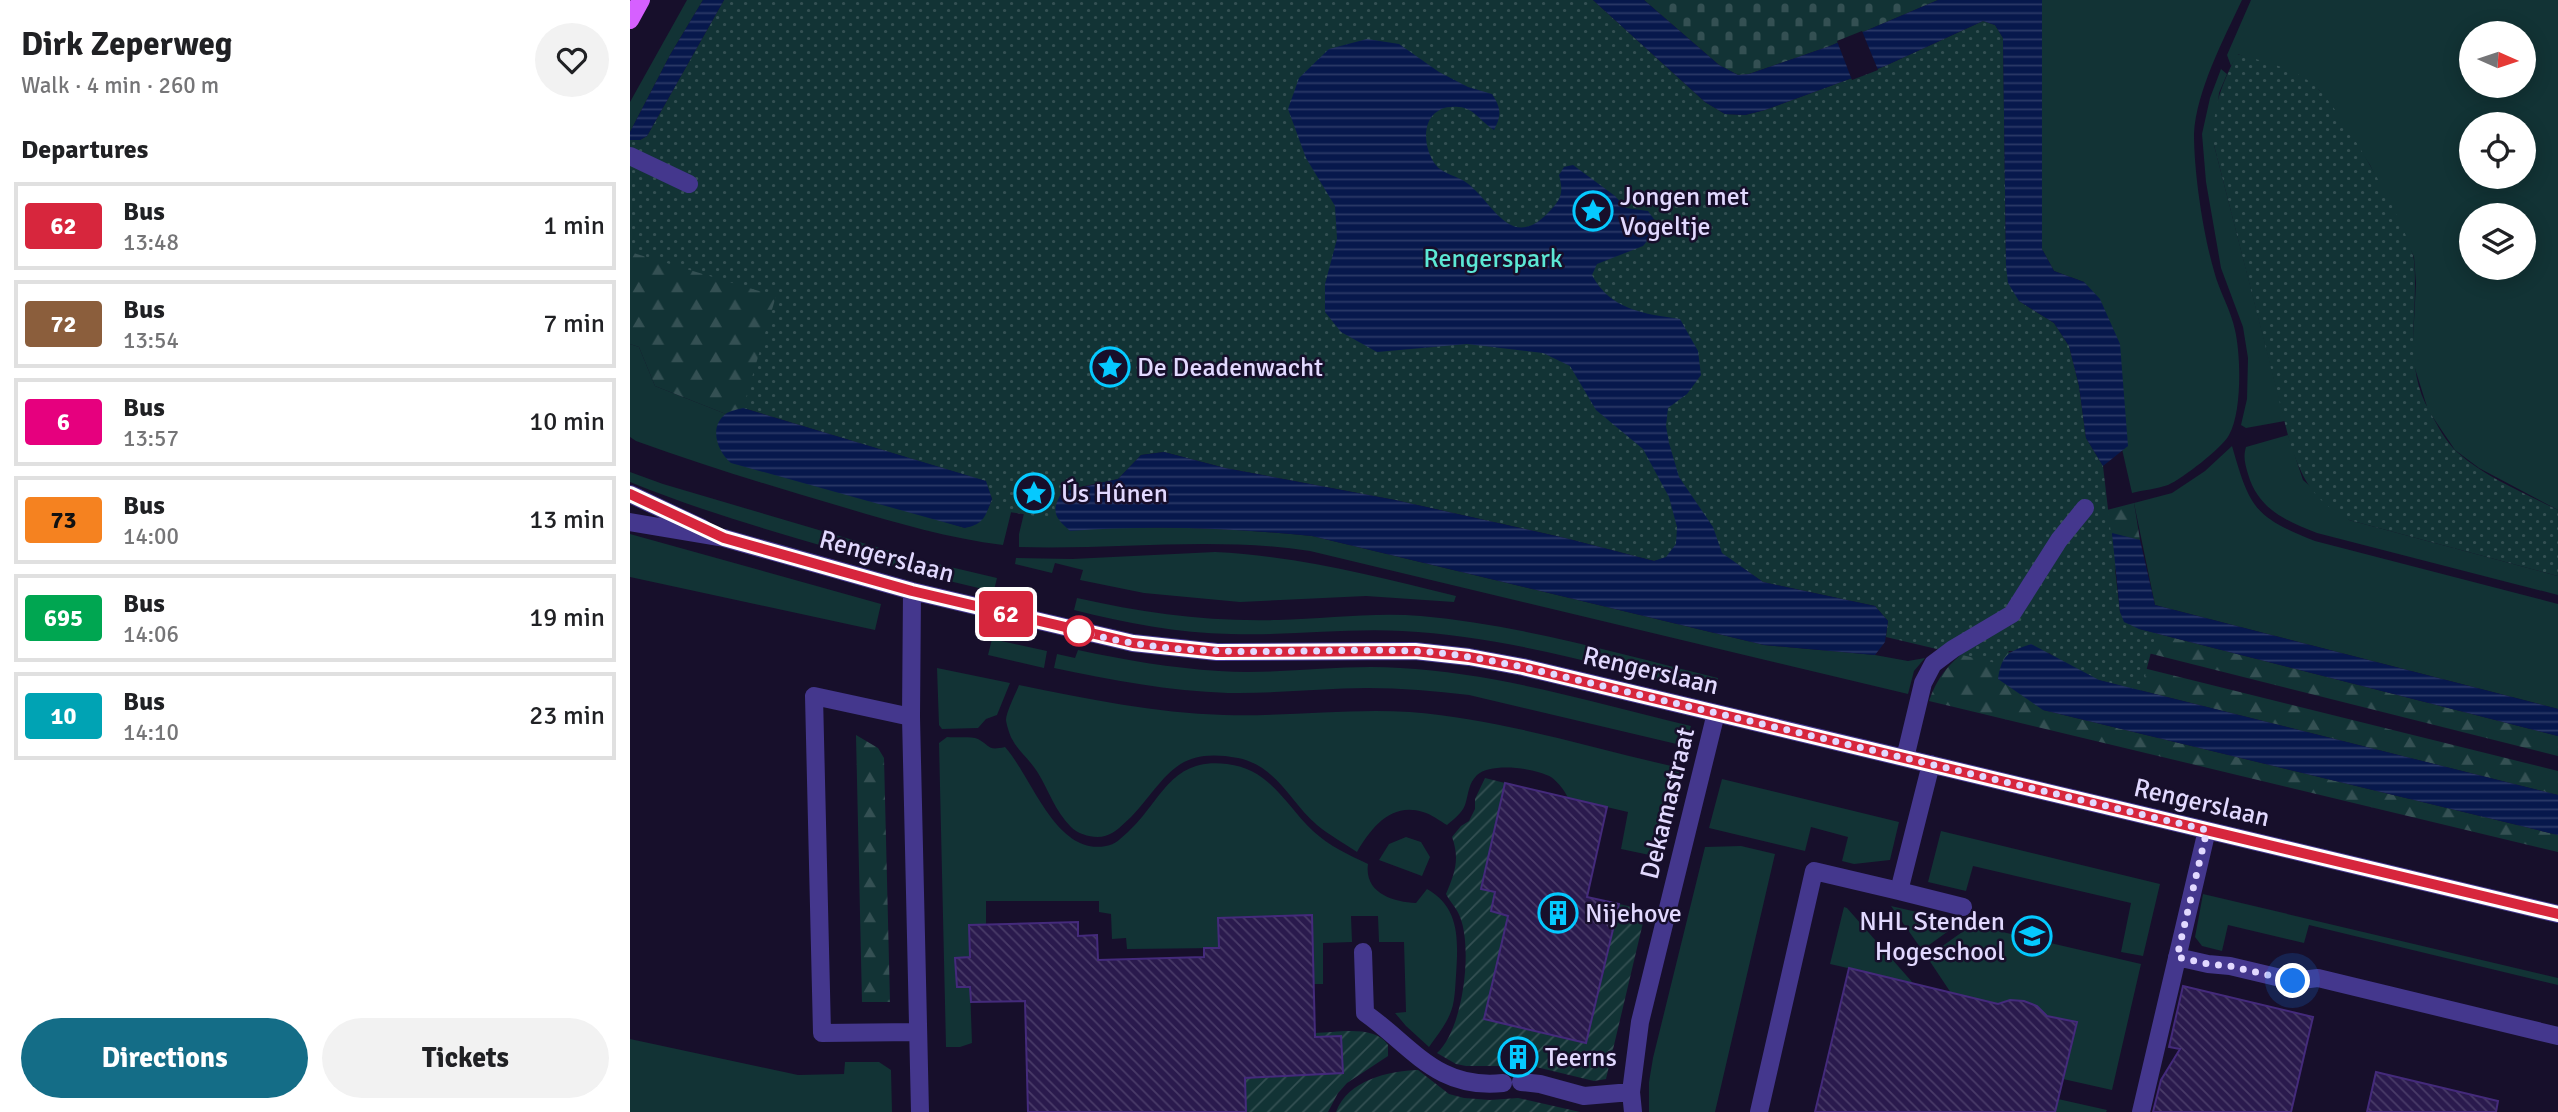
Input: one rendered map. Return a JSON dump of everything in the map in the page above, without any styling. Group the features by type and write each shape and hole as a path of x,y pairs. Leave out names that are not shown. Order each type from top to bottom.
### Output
{"main road":[{"path":"630,20 641,0"}],"street":[{"path":"630,156 689,184"},
{"name":"Rengerslaan","path":"630,494 724,538"},
{"path":"1905,758 1923,682 1933,664 2012,614 2059,540 2085,508"},
{"name":"Rengerslaan","path":"630,522 724,538 912,591 1133,643 1185,650 1245,653 1415,651 1523,667 2558,914"},
{"path":"912,591 911,717 920,1112"},
{"path":"911,717 814,696 822,1034 918,1032"},
{"name":"Dekamastraat","path":"1633,1112 1631,1092 1640,1022 1716,713"},
{"path":"1899,891 1931,764"},
{"path":"2141,1112 2207,830"},
{"path":"1759,1112 1814,871 1963,907"},
{"path":"1363,952 1365,1013 1440,1072 1461,1082 1485,1085 1540,1084 1584,1096 1631,1092"},
{"path":"2177,957 2293,981 2318,978 2558,1037"}],"green space":[{"path":"687,0 703,0 670,55 630,132 630,102"},
{"name":"Rengerspark","path":"724,0 1593,0 1705,102 1725,114 1745,115 1885,66 1983,21 1995,25 2003,38 2006,266 2019,301 2054,323 2069,346 2079,386 2086,438 2103,466 2120,612 2138,629 2156,633 2141,691 2099,680 2049,653 2009,651 2000,664 1886,637 1888,621 1875,606 1763,582 1737,564 1667,558 1654,561 1395,500 1225,468 1164,452 1141,455 1118,479 1080,487 1054,505 1057,519 988,509 992,499 985,481 743,408 776,296 630,252 630,140 640,140 647,136"},
{"path":"1644,0 1938,0 1830,46 1749,74 1738,75 1719,65"},
{"path":"2042,0 2242,0 2205,83 2194,134 2197,184 2206,239 2237,341 2239,384 2236,413 2225,441 2201,463 2159,488 2132,493 2084,282 2054,271 2042,249"},
{"path":"2251,0 2558,0 2558,510 2479,468 2455,450 2428,410 2412,359 2416,283 2414,257 2370,165 2319,90 2238,54 2231,66 2227,55"},
{"path":"2237,54 2281,67 2310,82 2330,102 2358,146 2389,199 2414,261 2414,357 2421,394 2442,433 2457,452 2492,477 2558,510 2558,576 2349,520 2319,498 2306,481 2291,447 2214,145 2214,120 2219,98"},
{"path":"2221,69 2227,74 2219,93 2214,145 2285,421 2246,428 2241,425 2247,399 2248,358 2243,327 2221,268 2206,182 2202,134 2210,98"},
{"path":"630,168 1024,340 726,414 655,386 639,347 630,344"},
{"path":"630,344 639,347 655,386 726,414 717,428 911,511 965,528 988,509 1027,448 1003,545 939,533 877,517 636,441 630,437"},
{"path":"2288,435 2303,480 2349,520 2558,576 2558,595 2317,533 2284,518 2266,505 2259,496 2248,474 2245,454 2246,447"},
{"path":"2232,446 2244,484 2257,508 2279,525 2295,533 2315,541 2558,604 2558,709 2155,605 2134,503 2172,493 2205,471"},
{"path":"1038,455 1070,530 1191,528 1312,536 1764,645 1875,655 1908,661 1925,658 1914,671 1908,694 1310,551 1237,544 1019,547 1019,534"},
{"path":"630,472 907,556 906,568 799,539 697,507 630,482"},
{"path":"2134,503 2140,540 2112,534 2139,629 2558,736 2558,756 2140,651 2099,515 2107,510"},
{"path":"630,534 881,604 875,630 630,577"},
{"path":"1215,552 1306,562 1456,596 1454,602 1366,596 1240,602 1144,593 1080,580 1083,570 1055,563 1052,573 1015,564 1016,558 1072,559"},
{"path":"925,561 997,578 994,590 924,575 922,572"},
{"path":"1077,598 1151,612 1226,620 1385,615 1458,620 1570,641 1718,678 1714,693 1520,646 1442,634 1381,630 1231,634 1171,629 1074,610"},
{"path":"992,639 1047,651 1044,668 988,655"},
{"path":"1078,650 1148,663 1219,671 1264,672 1377,667 1437,671 1510,682 1691,726 1685,746 1469,695 1380,688 1206,692 1141,684 1054,668 1057,654 1075,658"},
{"path":"1967,650 2099,657 2558,771 2558,795 2099,680 2043,710 2558,835 2558,852 1929,701 1944,672"},
{"path":"937,668 1010,683 997,715 986,719 978,728 942,729 939,725"},
{"path":"1019,685 1121,704 1198,714 1387,711 1444,716 1512,728 1680,768 1659,857 1621,849 1628,812 1568,798 1556,781 1544,774 1525,769 1503,768 1484,771 1474,778 1464,808 1447,825 1423,812 1401,811 1383,819 1357,852 1317,825 1263,769 1238,758 1217,756 1186,761 1164,778 1131,817 1113,833 1092,837 1078,832 1065,821 1038,773 1011,737 1006,717"},
{"path":"856,735 878,748 884,758 890,1002 862,1002"},
{"path":"947,737 975,738 992,748 1005,747 1059,827 1073,839 1088,846 1106,846 1118,841 1140,820 1169,784 1192,767 1227,764 1255,773 1276,789 1319,836 1339,850 1368,864 1371,882 1382,894 1398,901 1416,903 1427,889 1446,906 1455,927 1457,951 1454,1001 1446,1023 1429,1047 1395,1013 1406,1012 1404,942 1379,942 1378,916 1351,916 1352,942 1323,943 1323,984 1314,984 1312,915 1218,918 1219,948 1127,949 1126,938 1112,939 1111,914 1099,912 1099,901 986,901 986,924 969,925 970,957 956,958 957,987 970,987 972,1043 960,1047 946,1047 939,743"},
{"path":"1485,778 1505,783 1481,888 1495,892 1492,911 1508,916 1484,1019 1586,1043 1619,904 1646,910 1606,1079 1594,1081 1532,1066 1466,1066 1456,1064 1437,1053 1453,1027 1465,968 1464,931 1459,914 1446,894 1455,866 1456,852 1452,837 1469,821"},
{"path":"1722,779 1899,822 1890,860 1854,864 1842,861 1848,837 1811,827 1805,851 1709,828"},
{"path":"1941,831 2160,884 2143,956 2121,952 2131,903 1973,866 1966,891 1928,882"},
{"path":"1406,837 1421,842 1430,857 1422,876 1379,860 1389,844"},
{"path":"1741,846 1775,854 1715,1112 1649,1112 1649,1082 1653,1058 1705,847"},
{"path":"2203,894 2558,978 2558,985 2309,925 2304,943 2228,925 2222,951 2202,946 2195,937"},
{"path":"1891,906 1960,922 1961,922 1922,950"},
{"path":"1844,907 1847,908 1913,983 1830,964"},
{"path":"1972,925 2141,964 2112,1090 2063,1079 2076,1022 2045,1015 2037,1006 2024,1001 2010,1000 2000,1004 1951,993 1927,957"},
{"path":"1314,1014 1315,1033 1355,1031 1374,1034 1388,1045 1388,1056 1347,1083 1328,1112 1246,1112 1245,1074 1279,1015"},
{"path":"630,1039 798,1075 844,1074 845,1062 879,1062 891,1070 892,1112 630,1112"},
{"path":"1418,1070 1449,1094 1464,1098 1518,1098 1580,1112 1336,1112 1350,1092 1370,1079 1394,1072"},
{"path":"2058,1099 2107,1110 2055,1112"}],"shaded area":[{"path":"703,0 724,0 647,136 640,140 630,140 630,132 670,55"},
{"path":"1593,0 1644,0 1719,65 1738,75 1749,74 1830,46 1938,0 2042,0 2042,249 2054,271 2084,282 2100,299 2120,344 2128,446 2103,466 2086,438 2079,386 2069,346 2054,323 2019,301 2008,283 2003,38 1995,25 1983,21 1885,66 1765,110 1745,115 1725,114 1705,102"},
{"path":"1367,39 1399,44 1439,72 1468,87 1492,94 1499,112 1494,130 1469,110 1447,107 1431,117 1426,135 1430,155 1435,164 1446,173 1467,183 1503,220 1513,226 1535,224 1556,204 1561,187 1559,175 1564,167 1573,165 1615,196 1626,208 1648,211 1659,226 1643,246 1597,264 1592,275 1608,296 1619,303 1642,312 1680,319 1698,351 1701,375 1687,394 1668,408 1666,426 1679,477 1713,527 1722,553 1763,582 1875,606 1888,621 1885,642 1875,655 1764,645 1312,536 1191,528 1070,531 1060,522 1055,509 1062,492 1118,479 1141,455 1164,452 1225,468 1395,500 1654,561 1666,557 1676,544 1677,527 1669,497 1643,449 1596,410 1570,366 1543,353 1467,344 1377,352 1341,332 1325,312 1325,284 1337,239 1335,206 1306,158 1288,109 1299,78 1329,49"},
{"path":"743,408 986,481 992,499 983,519 965,528 731,463 722,452 716,431 721,418"},
{"path":"2112,533 2140,540 2155,605 2558,709 2558,736 2139,629 2124,622 2120,612"},
{"path":"2031,644 2099,680 2558,795 2558,835 2043,710 1998,679 2007,655"}],"pier":[{"path":"1862,31 1878,70 1852,80 1837,41"}],"building":[{"name":"Nijehove","path":"1505,783 1607,807 1587,897 1619,904 1586,1043 1484,1019 1508,916 1491,911 1495,892 1481,889"},
{"path":"1312,915 1315,1037 1341,1036 1343,1073 1245,1078 1246,1112 1028,1112 1025,1001 971,1002 970,987 957,987 955,958 970,957 969,925 1078,922 1078,936 1097,935 1098,960 1204,957 1204,948 1219,948 1218,918"},
{"path":"1849,968 1998,1004 2010,1000 2024,1001 2037,1006 2047,1016 2077,1022 2055,1112 1815,1112"},
{"path":"2183,986 2313,1017 2291,1112 2153,1112 2161,1080 2180,1049 2169,1047"},
{"path":"2376,1072 2498,1101 2496,1112 2367,1112"}],"bus line":[{"name":"62","path":"630,494 724,538 939,598 1086,633 1185,650 1245,653 1415,651 1523,667 2558,914"}],"place":[{"name":"Jongen met Vogeltje","path":"1593,211"},
{"name":"De Deadenwacht","path":"1110,367"},
{"name":"Ús Hûnen","path":"1034,493"},
{"name":"Nijehove","path":"1558,913"},
{"name":"NHL Stenden Hogeschool","path":"2032,936"},
{"name":"Teerns","path":"1518,1057"}],"route":[{"path":"1079,631 1133,643 1185,650 1245,653 1415,651 1469,657 1523,667 2207,830 2177,957 2293,981"}]}
